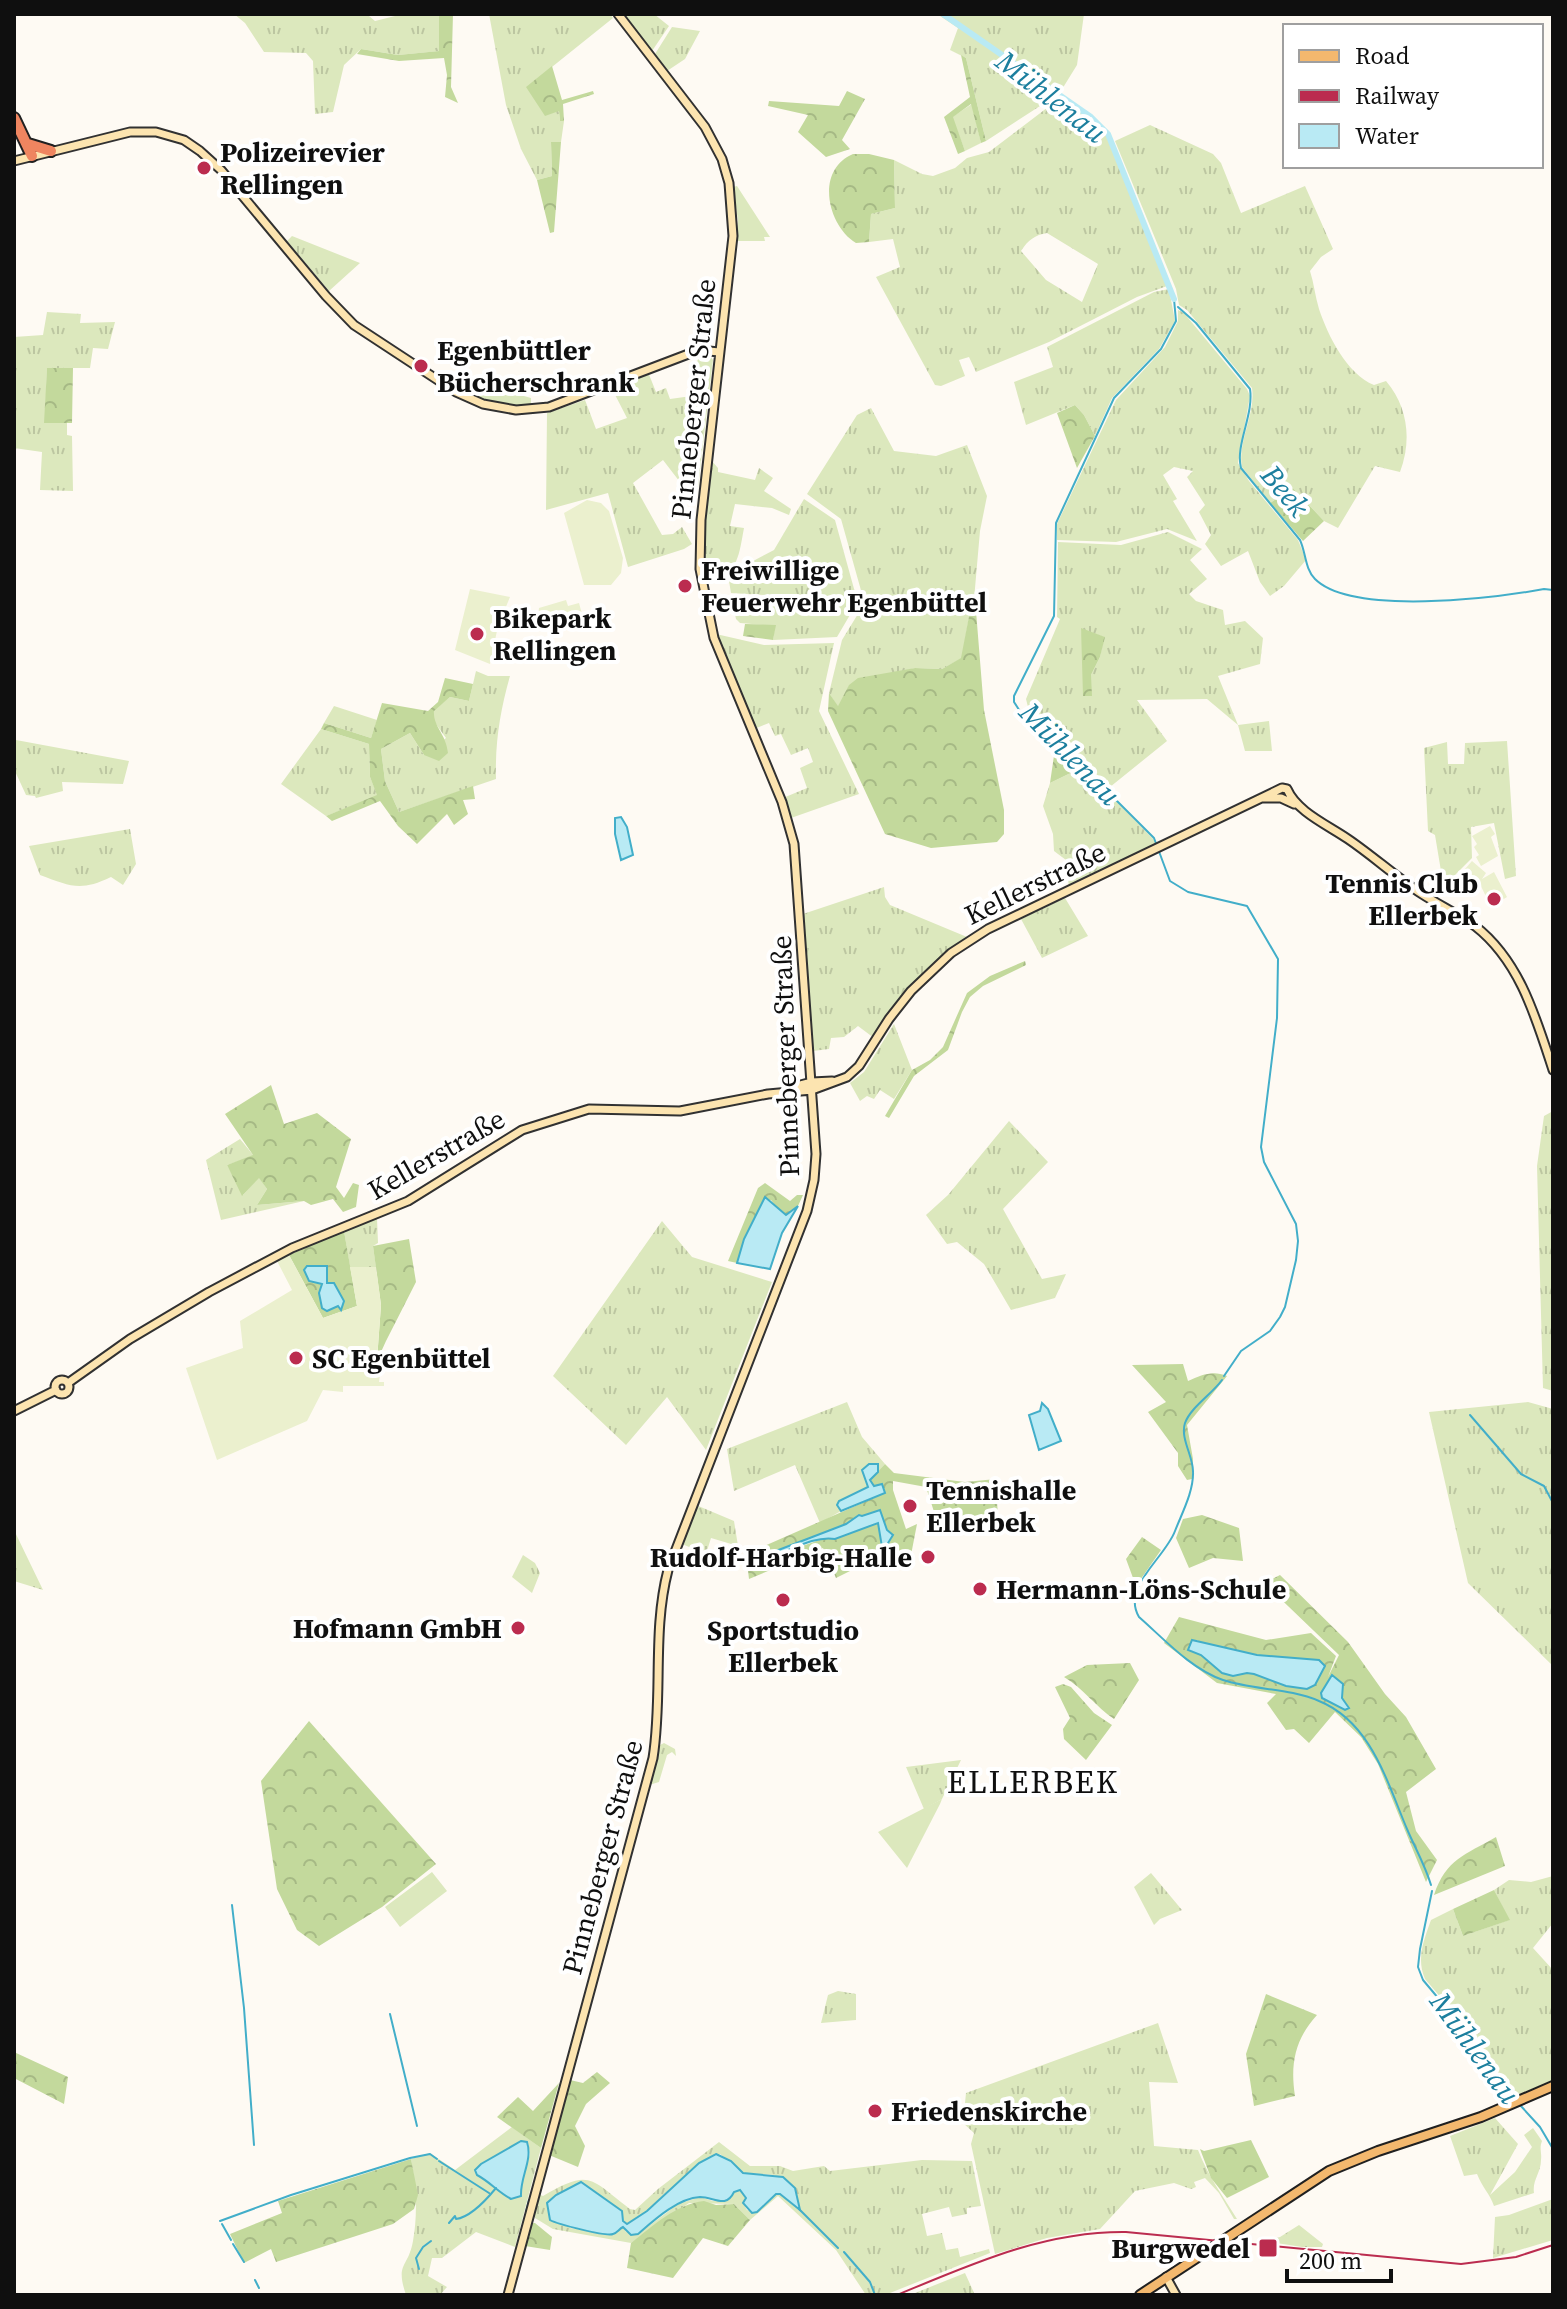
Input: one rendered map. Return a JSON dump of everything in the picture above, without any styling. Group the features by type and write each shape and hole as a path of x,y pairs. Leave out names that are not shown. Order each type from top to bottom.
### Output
{"highway":[{"path":"16,122 32,156"},
{"path":"28,144 51,151"}],"main road":[{"name":"Pinneberger Straße","path":"508,2295 653,1758 657,1730 661,1611 668,1570 810,1202 816,1154 797,865 791,829 714,638 700,569 701,520 733,234 733,205 727,174 716,145 698,116 618,14"},
{"path":"14,161 137,131 166,134 191,144 221,170 354,325 456,392 483,404 516,410 549,407 702,349 716,340 722,331"},
{"path":"702,349 719,350"},
{"name":"Kellerstraße","path":"14,1411 56,1390 65,1393 68,1383 130,1339 220,1286 292,1248 416,1196 522,1130 589,1109 680,1111 841,1080 859,1066 911,991 962,944 1250,802 1283,794 1422,894 1485,935 1517,977 1532,1008 1553,1070"},
{"path":"1140,2295 1329,2171 1553,2086"},
{"path":"1164,2278 1176,2295"}],"green space":[{"path":"234,14 377,14 369,16 375,21 403,14 439,14 440,51 398,55 361,49 344,65 333,112 315,114 313,61 306,53 264,52 245,23"},
{"path":"439,14 453,14 451,87 458,103 445,97 447,75 444,58 399,61 357,54 361,49 398,55 439,51"},
{"path":"489,14 610,14 613,18 527,87 559,111 560,121 564,121 561,142 551,142 552,176 537,180 521,149 506,105"},
{"path":"624,14 654,14 669,26 652,51"},
{"path":"937,14 1084,14 1077,65 1054,97 986,141 966,58 950,50 958,28"},
{"path":"672,27 700,31 685,59 667,71 655,54"},
{"path":"961,55 966,58 986,141 981,143 971,104 953,117 965,151 958,154 944,117 970,97"},
{"path":"552,66 562,100 593,91 594,94 563,104 564,121 560,121 559,111 545,116 526,87"},
{"path":"847,91 865,99 842,140 850,149 826,157 798,132 808,115 768,106 769,101 839,106"},
{"path":"1060,98 1092,119 1108,137 1167,286 1137,297 1049,342 976,372 969,357 959,360 965,376 941,386 935,385 876,277 900,267 893,239 869,242 871,214 895,208 894,160 933,176 955,168 967,158 989,152","holes":["1047,233 1098,264 1082,302 1046,280 1021,251 1032,239"]},
{"path":"972,104 981,143 965,151 952,117"},
{"path":"1150,125 1213,154 1221,163 1241,213 1305,186 1333,249 1321,257 1310,271 1323,320 1333,342 1355,372 1374,385 1386,381 1399,402 1406,424 1406,448 1400,472 1375,466 1338,528 1324,521 1293,488 1270,503 1242,467 1252,388 1187,310 1179,305 1176,289 1115,141"},
{"path":"551,142 561,142 554,232 550,233 537,180 552,176"},
{"path":"853,154 894,160 895,208 871,214 869,242 856,243 846,235 832,211 829,198 833,172"},
{"path":"737,186 770,237 764,237 765,241 736,241 738,220 733,187"},
{"path":"292,236 360,263 329,291 287,241"},
{"path":"1169,289 1175,321 1159,349 1112,398 1095,436 1075,405 1026,425 1014,382 1053,367 1047,347 1154,292"},
{"path":"1178,310 1184,313 1247,389 1250,396 1238,463 1298,540 1306,560 1284,586 1270,596 1260,582 1248,551 1221,566 1205,544 1211,535 1199,512 1205,505 1187,477 1193,471 1174,467 1163,475 1177,499 1173,501 1197,541 1167,529 1116,542 1057,540 1057,524 1116,400 1165,347 1178,321"},
{"path":"47,312 81,314 80,323 115,322 108,349 93,348 90,368 47,368 45,423 67,423 67,435 72,436 73,491 40,490 42,452 14,448 14,337 43,335"},
{"path":"697,353 709,354 713,360 698,487 683,486 663,460 633,483 662,535 673,534 682,527 692,544 628,567 608,493 546,510 547,413 585,400 596,429 627,418 611,387 648,372 656,392 666,388 670,399 706,394 707,384 699,385"},
{"path":"47,368 73,368 72,423 44,423"},
{"path":"464,379 531,398 531,405 503,405 477,398 460,390"},
{"path":"1075,405 1095,436 1077,468 1057,413"},
{"path":"871,408 894,451 936,456 967,445 987,496 980,531 973,611 970,611 962,658 942,669 915,668 849,686 838,707 829,693 842,640 861,609 862,594 841,519 807,494 857,415"},
{"path":"711,460 718,472 755,480 759,468 773,478 764,491 791,509 789,515 772,508 735,504 730,526 744,528 739,554 732,568 711,583 705,578 702,563"},
{"path":"1293,488 1324,521 1303,541 1270,503"},
{"path":"804,499 835,520 856,596 854,608 837,637 773,640 775,626 740,623 733,605 765,603 765,595 731,593 729,581 738,569 774,550"},
{"path":"587,500 601,503 609,511 623,558 621,573 611,585 584,585 564,513"},
{"path":"1168,532 1202,549 1190,560 1207,579 1189,594 1196,601 1223,610 1225,625 1245,621 1263,638 1260,664 1218,676 1238,725 1207,699 1137,700 1167,741 1110,787 1029,711 1026,699 1060,619 1057,617 1058,542 1121,545","holes":["1081,629 1104,637 1100,657 1091,675 1091,696"]},
{"name":"Bikepark Rellingen","path":"470,589 510,597 498,626 490,664 455,650"},
{"path":"566,600 568,606 579,603 585,625 575,628 571,618 537,627 539,608"},
{"path":"970,611 976,611 984,710 1004,810 1004,834 997,842 931,848 885,834 828,711 829,693 838,706 849,685 858,678 915,668 942,669 961,658"},
{"path":"745,624 776,625 773,640 743,636"},
{"path":"1081,628 1105,637 1091,675 1092,696 1083,696"},
{"path":"716,634 764,645 834,643 819,711 859,794 791,818 783,798 807,788 800,768 813,762 808,748 791,755 781,734 775,736 769,723 754,729"},
{"path":"476,671 488,676 510,676 499,727 496,779 399,812 385,781 381,749 410,733 424,755 446,738 433,720 434,710 450,697 469,701"},
{"path":"445,678 473,684 469,701 450,697 434,711 435,722 448,753 439,761 424,755 410,733 381,749 385,781 399,812 473,786 475,799 463,800 468,814 454,825 447,814 417,844 398,826 380,801 332,821 326,816 377,795 370,777 369,744 321,729 324,723 371,738 382,703 428,711 438,702"},
{"path":"334,706 377,720 371,738 324,723"},
{"path":"1269,721 1272,751 1245,751 1238,725"},
{"path":"321,729 369,744 370,777 378,796 326,816 281,784"},
{"path":"16,740 129,761 123,784 62,782 63,791 36,798 26,795 14,769"},
{"path":"1507,741 1516,876 1505,879 1494,823 1471,827 1472,858 1451,879 1441,871 1435,835 1428,831 1424,748 1447,742 1448,764 1464,764 1465,743"},
{"path":"1056,742 1085,766 1050,783"},
{"path":"1083,767 1157,843 1069,888 1066,860 1054,851 1053,834 1043,806 1050,783"},
{"path":"1490,826 1495,834 1491,837 1498,856 1481,866 1474,847 1477,844 1472,836"},
{"path":"130,829 136,864 123,885 111,877 91,885 75,886 40,875 29,846"},
{"path":"1472,861 1486,873 1482,879 1494,872 1507,897 1491,907 1479,882 1471,889 1458,877"},
{"path":"884,887 890,905 967,937 914,982 874,1038 858,1026 844,1037 831,1038 829,1049 813,1051 803,914"},
{"path":"1065,898 1088,936 1042,958 1021,919"},
{"path":"1025,961 1026,965 983,986 970,997 948,1050 914,1076 889,1118 885,1116 912,1070 930,1060 943,1047 967,993 990,976"},
{"path":"894,1024 912,1070 894,1099 880,1090 874,1099 867,1096 860,1101 850,1083 864,1072"},
{"path":"271,1085 284,1124 317,1113 351,1139 336,1187 344,1198 353,1183 359,1185 356,1207 343,1212 333,1199 311,1205 304,1201 257,1205 267,1189 259,1178 242,1196 227,1165 253,1155 225,1114"},
{"path":"1553,1111 1553,1391 1543,1388 1537,1166 1544,1116"},
{"path":"1009,1121 1048,1162 1003,1209 1042,1279 1066,1274 1055,1298 1011,1310 984,1264 957,1242 947,1244 926,1215 948,1195"},
{"path":"240,1139 254,1156 227,1165 243,1195 259,1177 267,1189 257,1205 304,1201 221,1220 206,1160"},
{"path":"765,1183 790,1201 797,1195 803,1195 798,1206 787,1215 781,1213 771,1200 761,1203 760,1212 744,1239 737,1263 728,1261 758,1188"},
{"path":"377,1218 378,1243 373,1246 376,1267 350,1267 344,1231"},
{"path":"662,1221 692,1257 772,1282 706,1450 667,1397 626,1445 553,1376"},
{"path":"344,1231 357,1306 323,1318 289,1255"},
{"path":"409,1239 416,1282 381,1352 380,1374 376,1374 381,1305 373,1246"},
{"name":"SC Egenbüttel","path":"289,1255 323,1318 357,1306 350,1267 376,1267 381,1305 376,1373 380,1374 379,1382 384,1382 384,1386 343,1386 343,1392 323,1390 307,1421 217,1460 186,1368 243,1348 240,1321 292,1290 277,1261"},
{"path":"1183,1364 1188,1381 1212,1373 1227,1376 1187,1425 1193,1459 1192,1479 1187,1480 1178,1466 1178,1453 1148,1412 1166,1402 1132,1365"},
{"path":"847,1402 862,1437 885,1464 878,1472 878,1464 862,1471 868,1487 846,1501 839,1509 841,1511 820,1523 795,1465 734,1491 727,1449"},
{"path":"1528,1402 1553,1409 1553,1666 1468,1583 1429,1412"},
{"path":"885,1464 894,1473 965,1482 996,1479 998,1520 937,1521 926,1487 893,1481 906,1529 917,1524 911,1555 886,1568 873,1554 864,1558 860,1566 836,1578 823,1548 749,1579 746,1554 885,1493 882,1485 874,1486 870,1480","holes":["873,1512 881,1518 892,1538 888,1543 889,1556 883,1553 878,1522 835,1539 828,1537 768,1558 771,1554"]},
{"path":"696,1505 734,1521 738,1546 711,1538 706,1554 682,1544"},
{"path":"1202,1515 1239,1528 1243,1561 1213,1558 1189,1568 1176,1538 1183,1519"},
{"path":"14,1530 43,1590 14,1581"},
{"path":"1142,1537 1161,1550 1136,1586 1126,1559"},
{"path":"523,1555 535,1563 540,1573 532,1593 512,1577"},
{"path":"1280,1575 1348,1642 1385,1694 1406,1717 1436,1769 1406,1792 1416,1831 1437,1860 1426,1882 1378,1764 1361,1737 1335,1712 1309,1743 1294,1729 1286,1730 1267,1703 1276,1694 1217,1683 1164,1643 1179,1617 1266,1640 1311,1633 1336,1656 1328,1677 1339,1655 1264,1583","holes":["1197,1640 1252,1654 1310,1659 1307,1689 1286,1686 1254,1674 1233,1676 1223,1673 1201,1655"]},
{"path":"1130,1663 1139,1680 1114,1719 1064,1677 1087,1665"},
{"path":"1063,1684 1071,1687 1094,1713 1112,1725 1086,1760 1064,1739 1063,1729 1070,1718 1055,1687"},
{"path":"309,1721 436,1864 382,1907 319,1946 297,1930 277,1889 261,1781"},
{"path":"664,1743 675,1749 676,1756 672,1752 667,1755 659,1782 649,1785 658,1746"},
{"path":"961,1760 942,1799 924,1809 906,1767"},
{"path":"942,1799 940,1804 907,1868 878,1832"},
{"path":"1496,1837 1505,1866 1434,1895 1444,1873 1458,1859"},
{"path":"432,1872 447,1891 400,1927 385,1907"},
{"path":"1151,1873 1182,1910 1160,1919 1154,1925 1134,1887"},
{"path":"1553,1876 1553,1923 1533,1948 1553,1970 1553,2080 1510,2098 1489,2076 1477,2040 1425,1979 1421,1964 1422,1949 1431,1920 1453,1909 1463,1936 1509,1920 1494,1890 1509,1880 1531,1882"},
{"path":"1494,1890 1510,1920 1463,1936 1453,1909"},
{"path":"838,1991 856,1994 856,2020 821,2023 828,1995"},
{"path":"1266,1994 1317,2015 1304,2033 1296,2052 1293,2073 1295,2096 1254,2106 1246,2054"},
{"path":"1158,2023 1178,2083 1149,2082 1154,2146 1198,2150 1237,2219 1205,2178 1194,2182 1196,2187 1191,2189 1174,2183 1135,2191 1100,2229 1047,2238 995,2254 971,2144 974,2133 963,2123 966,2093"},
{"path":"14,2052 68,2077 64,2104 14,2078"},
{"path":"597,2072 610,2083 586,2104 575,2126 585,2146 578,2167 549,2155 570,2080 583,2083"},
{"path":"559,2083 541,2148 497,2117 518,2097 533,2111"},
{"path":"1495,2118 1518,2144 1490,2195 1515,2172 1532,2147 1524,2135 1533,2128 1542,2141 1541,2165 1534,2193 1494,2206 1477,2174 1464,2176 1450,2136"},
{"path":"512,2127 541,2148 515,2247 476,2232 442,2258 432,2258 428,2276 447,2287 440,2295 406,2295 402,2271 411,2250 416,2210 411,2159 430,2153 455,2170","holes":["521,2141 528,2143 530,2154 520,2190 492,2184 477,2175 482,2164"]},
{"path":"1251,2140 1269,2177 1227,2198 1211,2178 1200,2149 1204,2151"},
{"path":"719,2142 750,2166 780,2166 793,2171 824,2166 830,2171 922,2160 972,2161 981,2206 967,2208 967,2214 952,2217 949,2207 922,2214 927,2236 942,2233 946,2250 958,2248 960,2257 989,2249 990,2253 885,2295 866,2295 836,2250 778,2196 750,2220 734,2204 689,2203 631,2243 553,2229 535,2218 533,2212 538,2194 543,2196 581,2180 598,2184 635,2210","holes":["720,2154 743,2173 775,2175 799,2208 776,2194 757,2212 747,2210 743,2203 746,2198 740,2190 713,2201 700,2197 678,2204 638,2234 626,2232 623,2227 613,2234 570,2228 565,2191 581,2182 622,2211 623,2221 627,2224"]},
{"path":"411,2159 418,2195 414,2209 393,2224 276,2262 271,2249 244,2263 230,2234 282,2213 278,2201"},
{"path":"1553,2199 1553,2240 1493,2258 1495,2217"},
{"path":"704,2201 716,2205 734,2204 750,2220 728,2246 703,2238 673,2278 627,2268 631,2243 674,2211"},
{"path":"532,2223 552,2237 550,2250 525,2246"},
{"path":"1299,2225 1323,2244 1322,2247 1264,2241 1280,2237"},
{"path":"965,2273 975,2295 910,2295"}],"water":[{"path":"621,817 627,827 633,855 621,860 615,818"},
{"path":"765,1197 786,1215 798,1206 782,1233 770,1269 737,1263 744,1239"},
{"path":"307,1266 327,1266 327,1283 334,1283 344,1301 341,1310 338,1306 327,1311 322,1308 319,1293 322,1284 309,1281 304,1270"},
{"path":"1042,1403 1048,1409 1061,1441 1039,1450 1029,1415 1040,1411"},
{"path":"869,1464 878,1464 878,1472 870,1480 874,1486 882,1484 885,1493 841,1511 837,1505 839,1501 868,1487 862,1470"},
{"path":"880,1510 887,1530 893,1535 888,1543 892,1552 889,1556 883,1553 878,1523 835,1539 810,1542 768,1558 768,1554 846,1524 859,1515"},
{"path":"1192,1640 1257,1655 1319,1660 1325,1666 1315,1685 1307,1689 1286,1686 1254,1674 1233,1676 1222,1673 1201,1655 1188,1650"},
{"path":"1332,1675 1343,1684 1342,1698 1349,1708 1345,1710 1322,1698 1321,1693"},
{"path":"521,2141 527,2142 527,2162 521,2196 511,2199 477,2175 475,2170"},
{"path":"716,2154 731,2161 743,2173 783,2177 795,2188 800,2210 776,2194 752,2213 743,2203 746,2198 740,2190 723,2201 700,2197 683,2201 638,2234 631,2235 623,2227 613,2234 602,2234 550,2220 547,2203 581,2182 622,2211 623,2221 627,2224 647,2211 699,2163"}],"waterway":[{"path":"623,14 631,26"},
{"name":"Mühlenau","path":"943,14 1091,117 1108,134 1174,299"},
{"path":"615,16 628,33"},
{"name":"Mühlenau","path":"1174,299 1176,321 1161,349 1114,398 1056,523 1054,616 1014,696 1014,702 1023,716 1077,761 1154,838 1170,881 1188,892 1247,906 1278,959 1277,1018 1261,1147 1264,1162 1296,1224 1296,1260 1280,1317 1270,1331 1241,1351 1224,1376"},
{"name":"Beek","path":"1178,307 1196,323 1250,389 1251,399 1240,450 1241,468 1300,540 1309,571 1315,579 1333,590 1391,601 1460,600 1553,590"},
{"name":"Mühlenau","path":"1222,1380 1185,1423 1192,1486 1170,1541 1140,1584 1135,1606 1139,1617 1178,1653 1211,1675 1319,1701 1352,1723 1384,1773 1431,1885"},
{"path":"1470,1415 1521,1474 1544,1486 1553,1503"},
{"name":"Mühlenau","path":"1432,1891 1418,1967 1423,1980 1475,2042 1491,2076 1513,2098"},
{"path":"232,1905 244,2008 254,2145"},
{"path":"390,2014 417,2126"},
{"name":"Mühlenau","path":"1520,2105 1540,2127 1553,2149"},
{"path":"220,2221 410,2158 430,2154 437,2159"},
{"path":"439,2161 489,2193"},
{"path":"1300,2185 1307,2181"},
{"path":"449,2223 455,2216 456,2219 462,2218 473,2211 496,2188"},
{"path":"1271,2204 1281,2198"},
{"path":"526,2212 529,2200"},
{"path":"1261,2211 1267,2207"},
{"path":"799,2209 838,2248"},
{"path":"1267,2217 1275,2211"},
{"path":"1253,2216 1258,2213"},
{"path":"222,2224 231,2240"},
{"path":"1220,2238 1235,2228"},
{"path":"419,2269 416,2258 431,2241"},
{"path":"233,2244 244,2262"},
{"path":"844,2252 870,2282 875,2295"},
{"path":"255,2280 259,2288"}],"railway":[{"path":"897,2295 1037,2243 1096,2233 1126,2232 1461,2264 1516,2257 1553,2245"}],"place":[{"name":"Polizeirevier Rellingen","path":"204,168"},
{"name":"Egenbüttler Bücherschrank","path":"421,366"},
{"name":"Freiwillige Feuerwehr Egenbüttel","path":"685,586"},
{"name":"Bikepark Rellingen","path":"477,634"},
{"name":"Tennis Club Ellerbek","path":"1494,899"},
{"name":"SC Egenbüttel","path":"296,1358"},
{"name":"Tennishalle Ellerbek","path":"910,1506"},
{"name":"Rudolf-Harbig-Halle","path":"928,1557"},
{"name":"Hermann-Löns-Schule","path":"980,1589"},
{"name":"Sportstudio Ellerbek","path":"783,1600"},
{"name":"Hofmann GmbH","path":"518,1628"},
{"name":"Friedenskirche","path":"875,2111"},
{"name":"Burgwedel","path":"1268,2248"}],"district":[{"name":"ELLERBEK","path":"1033,1782"}]}
